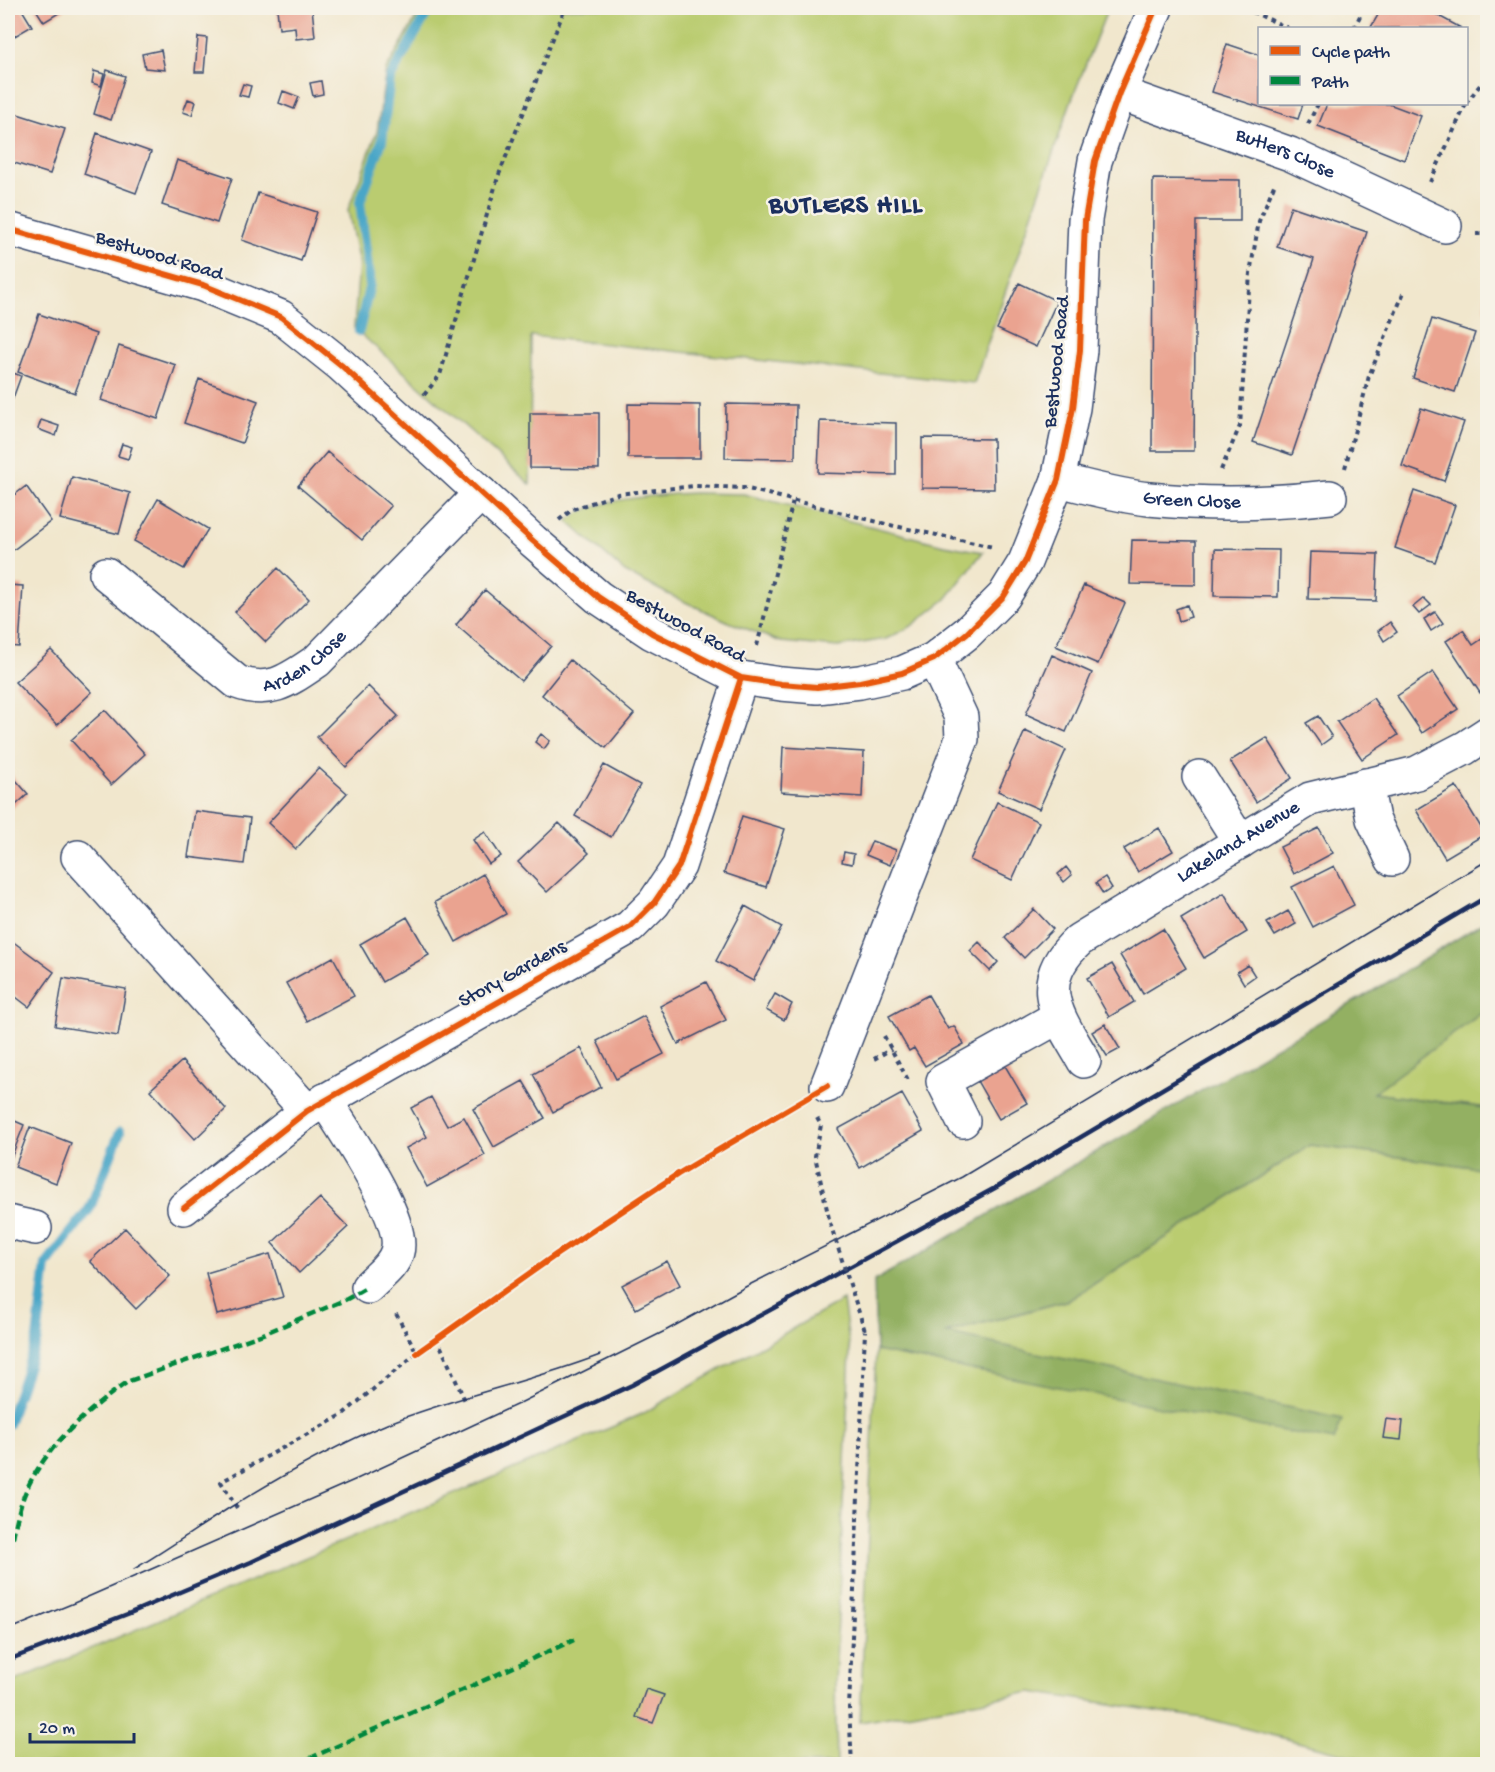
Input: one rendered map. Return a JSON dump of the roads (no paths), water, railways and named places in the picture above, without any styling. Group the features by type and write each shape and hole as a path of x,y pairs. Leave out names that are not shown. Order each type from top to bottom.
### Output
{"street":[{"name":"Bestwood Road","path":"8,229 203,285 281,317 341,365 598,597 652,633 741,678 817,687 860,682 902,673 934,659 967,633 1004,596 1025,562 1058,480 1073,408 1080,350 1084,220 1095,161 1119,93 1156,8"},
{"name":"Butlers Close","path":"1119,93 1290,154 1445,226"},
{"name":"Green Close","path":"1058,480 1146,499 1208,503 1298,501 1330,496"},
{"name":"Arden Close","path":"106,574 237,682 251,688 268,687 287,681 317,661 482,494"},
{"path":"827,1086 962,739 961,717 934,659"},
{"name":"Story Gardens","path":"184,1208 316,1105 630,927 654,903 679,866 741,678"},
{"name":"Lakeland Avenue","path":"1084,1062 1058,1017 1051,987 1063,955 1078,940 1310,799 1417,773 1465,748 1488,732"},
{"path":"1200,777 1240,842"},
{"path":"1366,785 1373,819 1392,859"},
{"path":"78,857 316,1105 388,1204 397,1232 398,1251 389,1268 380,1297"},
{"path":"963,1121 943,1081 1058,1017"}],"waterway":[{"path":"359,331 370,284 360,202 382,141 390,78 430,8"},
{"path":"8,1424 37,1339 46,1265 90,1208 120,1132"}],"tram line":[{"path":"8,1630 359,1478 516,1405 665,1331 747,1286 962,1177 1488,860"},
{"path":"134,1569 271,1483 328,1451 367,1433 413,1414 600,1355"}],"railway":[{"path":"8,1660 130,1613 251,1562 632,1385 995,1188 1488,896"}],"district":[{"name":"BUTLERS HILL","path":"846,207"}]}
